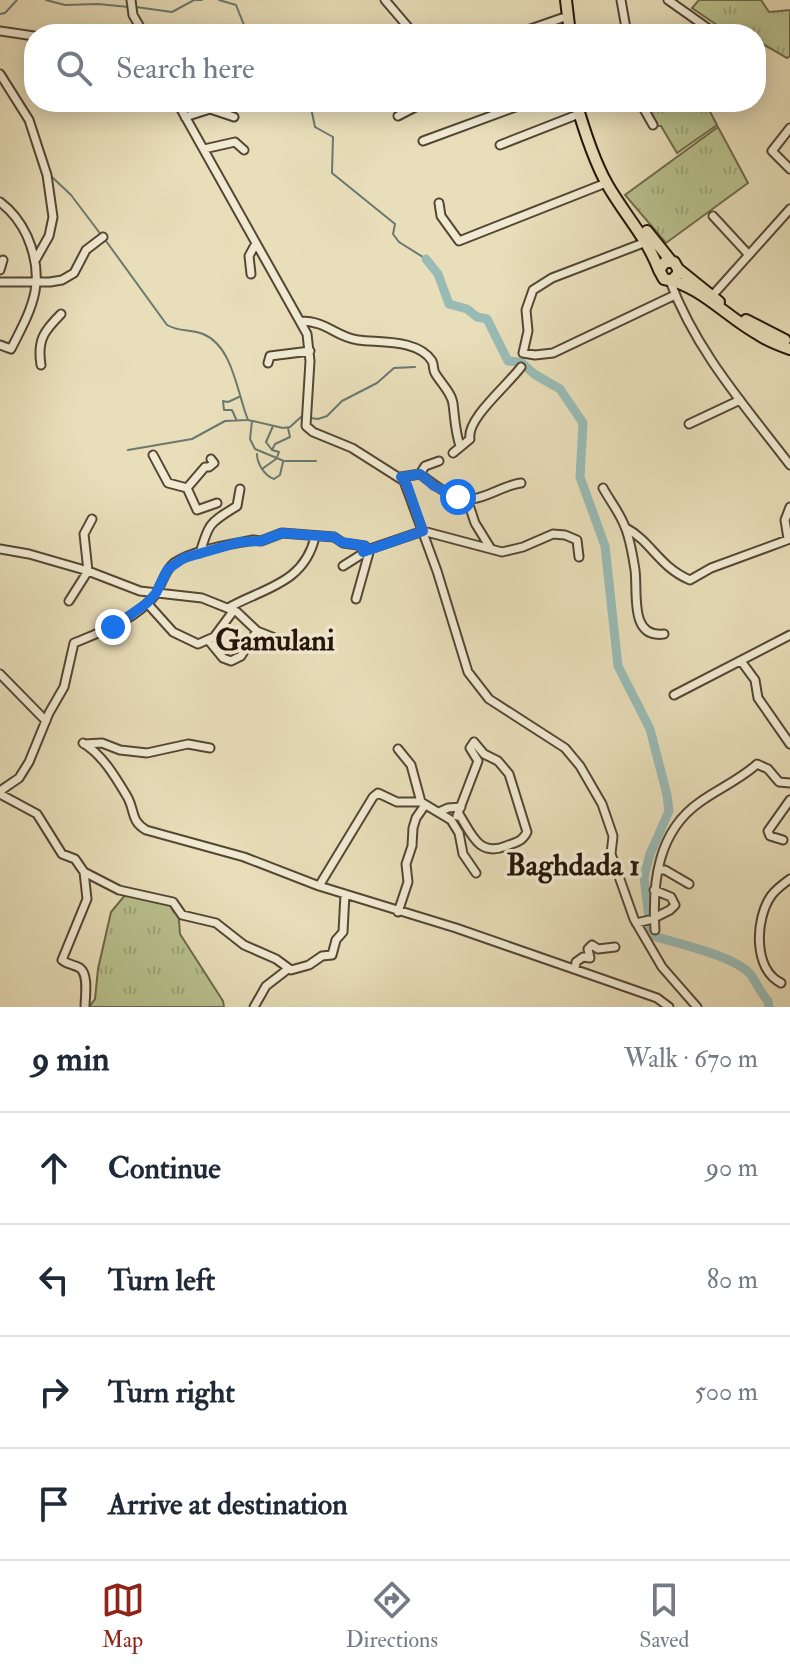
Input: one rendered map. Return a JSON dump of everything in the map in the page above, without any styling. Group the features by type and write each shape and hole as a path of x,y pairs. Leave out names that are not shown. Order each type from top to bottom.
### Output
{"highway":[{"path":"562,24 563,0"},
{"path":"563,0 568,24"},
{"path":"583,112 611,180 675,265 739,316 790,343"},
{"path":"579,114 606,183 647,242 662,278 671,280 756,333 790,349"},
{"path":"659,270 663,263 675,265"},
{"path":"671,280 678,274 675,265"}],"street":[{"path":"131,0 133,15 138,24"},
{"path":"385,0 405,24"},
{"path":"621,0 625,24"},
{"path":"668,0 702,24"},
{"path":"545,24 562,18"},
{"path":"0,31 24,35"},
{"path":"0,74 29,120 47,175 53,217 49,236 36,259"},
{"path":"182,112 309,340 306,426 352,448 401,477 407,485 461,655 473,680 494,702 569,752 602,804 614,842 611,852 636,923 661,963 697,1007"},
{"path":"185,117 201,112"},
{"path":"219,112 234,117"},
{"path":"398,116 406,112"},
{"path":"423,141 502,112"},
{"path":"646,112 653,125"},
{"path":"500,145 579,114"},
{"path":"790,128 772,151 790,169"},
{"path":"204,149 224,142 235,142 244,150"},
{"path":"439,203 441,216 459,241 606,183"},
{"path":"0,202 21,225 36,259 38,281 11,349 0,345"},
{"path":"712,296 790,209"},
{"path":"713,216 749,255"},
{"path":"0,282 50,282 69,277 86,250 103,237"},
{"path":"647,242 552,278 533,290 526,310 528,331 523,353 546,356 675,295"},
{"path":"251,274 249,256 256,243"},
{"path":"0,270 3,260"},
{"path":"671,280 675,295 700,345 790,465"},
{"path":"41,365 39,342 42,334 61,314"},
{"path":"300,321 317,321 355,339 405,345 426,355 452,399 454,427 460,446"},
{"path":"268,363 270,356 310,351"},
{"path":"453,453 470,439 469,430 476,416 494,400 521,367"},
{"path":"689,424 740,400"},
{"path":"153,455 168,483 187,488"},
{"path":"187,488 205,467 214,463 211,459"},
{"path":"401,477 420,474 425,466 439,461"},
{"path":"420,474 434,486 467,499 521,483"},
{"path":"187,488 197,510 217,503"},
{"path":"603,488 626,528 635,565 639,619 647,633 664,634"},
{"path":"200,553 208,527 212,521 237,506 240,489"},
{"path":"467,499 475,523 491,549"},
{"path":"626,528 634,532 667,567 690,580 711,568 789,539 785,520 790,507"},
{"path":"69,601 88,571 84,534 92,519"},
{"path":"343,566 366,551 423,531 510,551 553,534 565,535 577,540 579,557"},
{"path":"288,969 276,959 244,945 216,923 182,915 173,902 119,890 84,872 75,859 62,854 37,814 0,792 19,778 66,681 74,643 113,627 147,603 172,565 200,553 253,540 261,541 282,533 334,537 341,542 365,546 356,599"},
{"path":"147,603 163,623 182,638 193,643 209,641 219,632 231,609 286,581 311,551 315,537"},
{"path":"0,549 88,571 140,591 202,598 231,609 257,631 298,647"},
{"path":"209,641 223,658 231,661 241,656 257,631"},
{"path":"674,695 790,635"},
{"path":"741,661 755,680 758,698 790,744"},
{"path":"0,674 46,721"},
{"path":"439,812 448,808 460,811 474,839 487,850 494,851 515,843 527,834 510,777 474,742 470,748 478,761 476,770 460,811 451,820"},
{"path":"210,748 188,744 147,753 120,750 102,743 84,743 103,760 127,797 134,820 156,834 244,857 319,886 456,928 657,998 669,1007"},
{"path":"398,749 411,765 423,804 413,828 412,846 406,864 408,882 398,912"},
{"path":"655,930 652,919 658,870 670,833 685,813 757,764 768,769 779,782 790,783"},
{"path":"319,886 374,795 380,794 397,802 423,804 451,820 459,833 463,854 476,873"},
{"path":"783,840 770,836 768,831 790,800"},
{"path":"658,870 665,870 689,884"},
{"path":"84,872 87,899 62,960 65,964 80,968 85,975 85,1007"},
{"path":"781,983 766,970 760,934 769,898 790,879"},
{"path":"636,923 652,919 675,905 671,897 654,890"},
{"path":"254,1007 266,986 288,969 309,965 322,956 332,955 336,940 343,932 345,894"},
{"path":"575,969 576,962 583,957 590,958 588,949 592,945 598,949 615,947"}],"green space":[{"path":"699,0 761,0 769,12 790,10 790,56 787,58 766,46 766,24 715,24 692,8"},
{"path":"650,112 710,112 717,125 677,153 661,126 657,126"},
{"path":"718,127 748,183 666,243 625,195"},
{"path":"125,895 178,907 180,934 224,1007 89,1007 95,999 98,969 111,912"}],"waterway":[{"path":"0,14 5,13 17,0"},
{"path":"46,0 65,5 129,7"},
{"path":"136,7 172,12 194,0 202,0"},
{"path":"219,0 236,5 244,24"},
{"path":"312,112 315,127 333,137 332,173 395,224 393,234 399,242 426,259"},
{"path":"52,177 71,195 102,236"},
{"path":"106,241 167,325 203,334 221,349 233,371 248,420 252,421 250,439 255,449 284,461 316,461"},
{"path":"426,259 438,274 449,304 487,319 508,361 521,362 534,374 560,389 583,423 580,477 605,546 618,666 650,729 667,795 669,811 650,854 644,877 651,935 719,956 743,968 751,975 769,1007"},
{"path":"310,418 327,416 342,401 377,383 394,368 415,367"},
{"path":"236,419 232,410 224,410 223,401 239,397"},
{"path":"253,421 283,428 290,427 302,416"},
{"path":"128,450 192,439 225,421 247,420"},
{"path":"273,426 266,442 272,450 279,452 277,457"},
{"path":"272,450 275,444 290,437 288,428"},
{"path":"257,454 262,469 274,479 280,475 283,462"},
{"path":"262,469 276,459"}],"district":[{"name":"Gamulani","path":"275,640"},
{"name":"Baghdada 1","path":"573,865"}],"route":[{"path":"113,627 147,603 156,593 168,569 184,558 240,542 261,541 282,533 334,537 341,542 365,546 362,553 423,531 407,485 401,477 420,474 434,486 458,497"}]}
